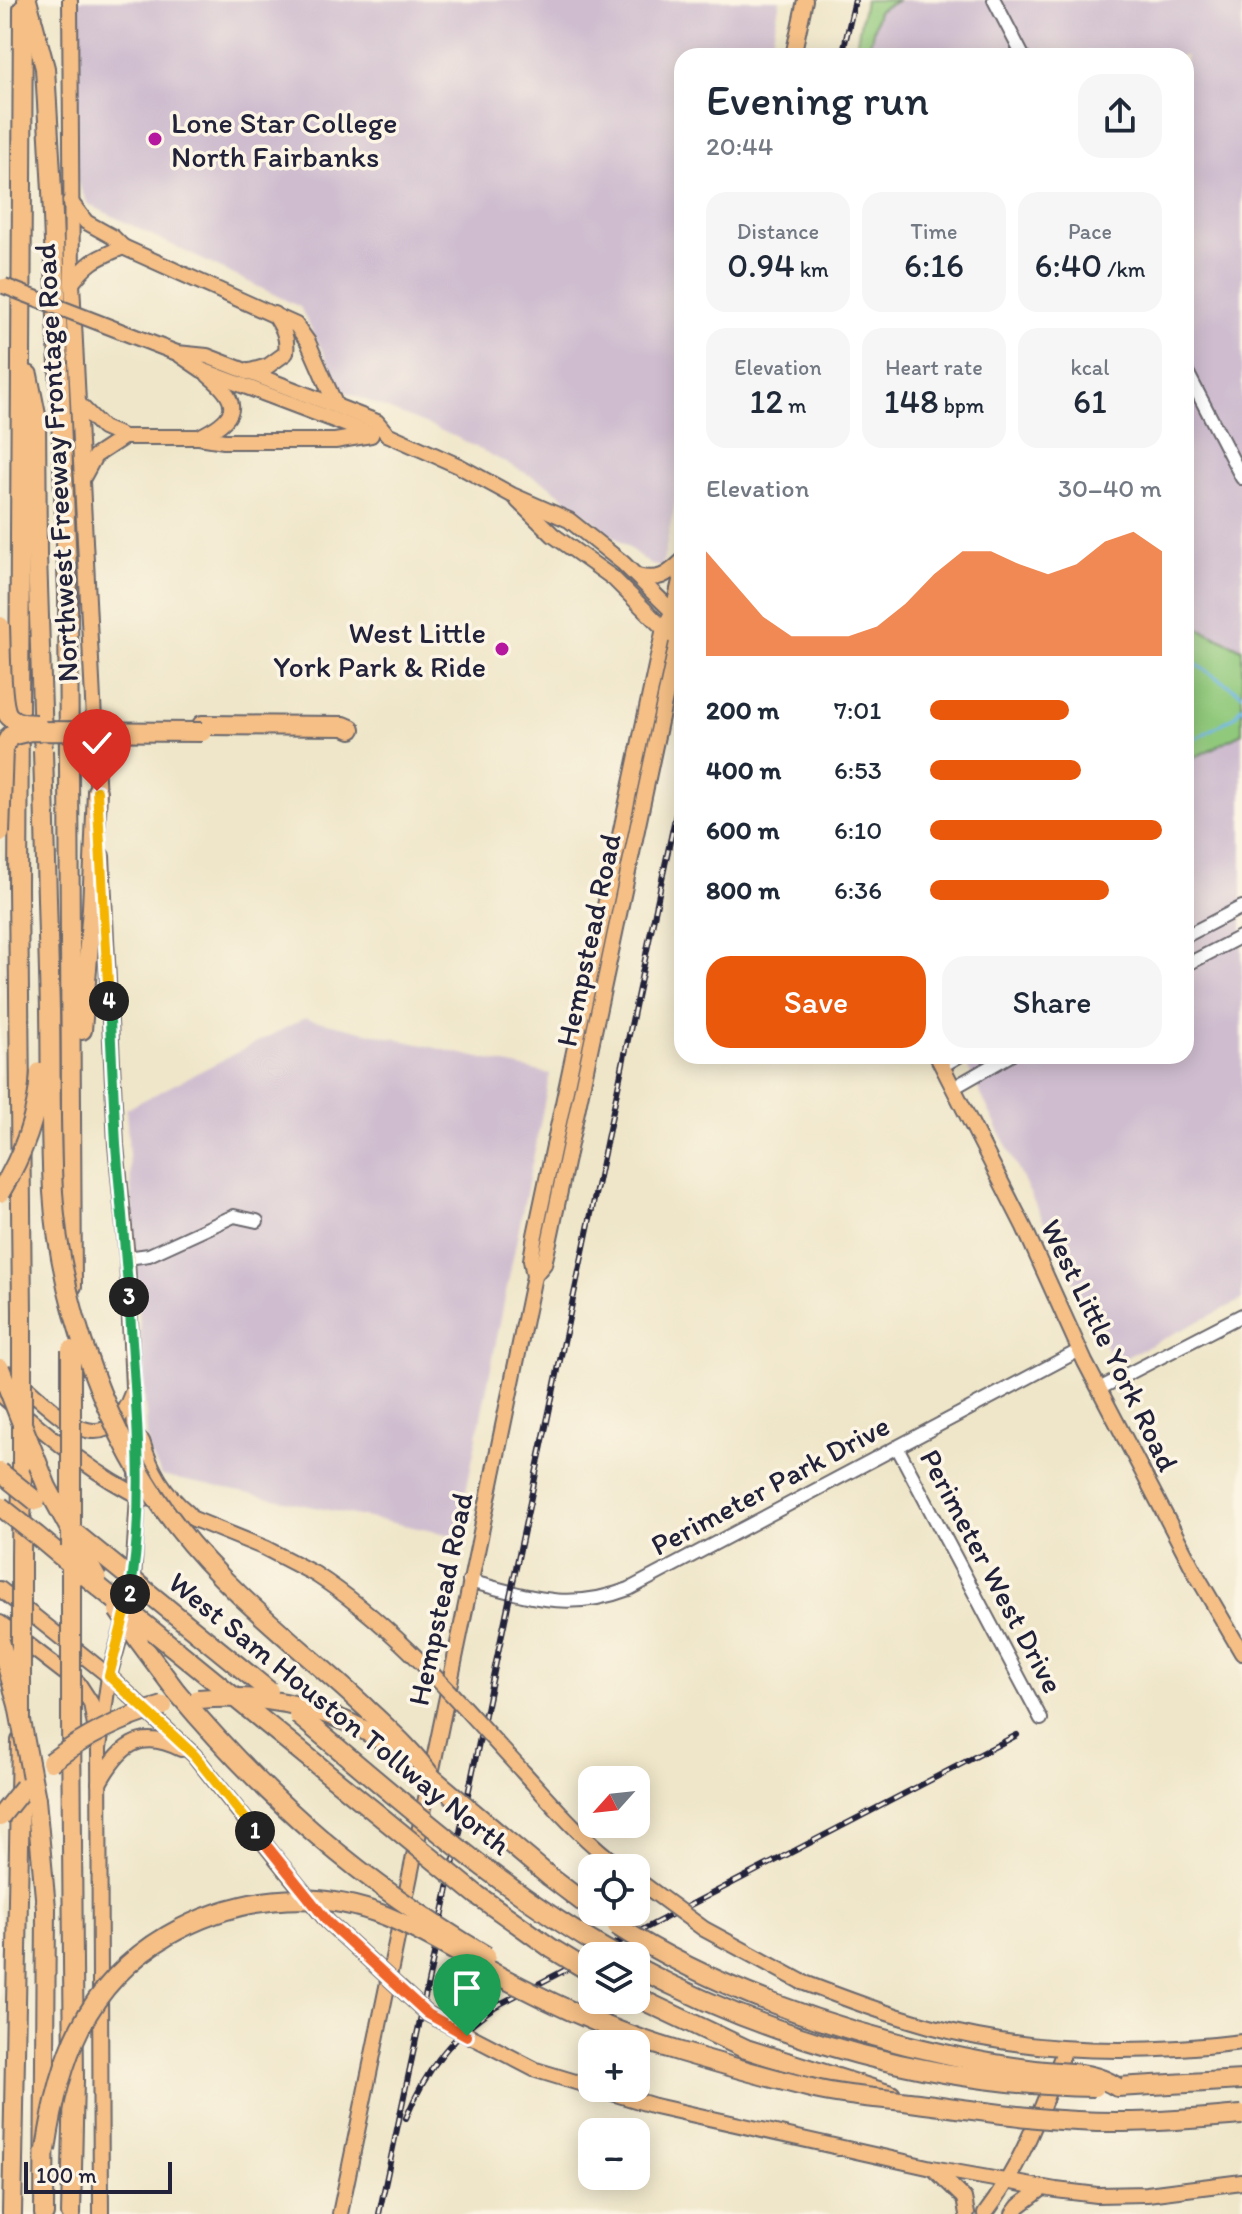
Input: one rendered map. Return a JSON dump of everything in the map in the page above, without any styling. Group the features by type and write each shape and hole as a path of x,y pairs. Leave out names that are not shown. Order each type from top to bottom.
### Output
{"highway":[{"path":"12,2214 21,1720 19,458 25,0"},
{"path":"25,0 45,68 64,499 71,787 71,2214"},
{"path":"22,345 36,415 53,1194 72,1302 92,1367 125,1443 147,1486 178,1528 218,1575 415,1755 432,1778"},
{"path":"0,626 3,705 9,717 17,722 31,724 202,729 344,732 351,729 344,726 202,729 31,731 10,736 3,748 0,833"},
{"path":"72,1176 92,908 97,791"},
{"path":"0,1193 26,1142 39,1098 41,1034 49,973"},
{"path":"0,1367 47,1487 103,1589 144,1649 200,1720 306,1828 390,1894 489,1958 597,2011 741,2068"},
{"name":"West Sam Houston Tollway North","path":"0,1472 493,1875 544,1912 594,1942"},
{"name":"West Sam Houston Tollway North","path":"0,1506 477,1895 578,1964"},
{"path":"0,1641 18,1705 36,1799 42,1854 46,1908 44,2214"},
{"path":"0,1817 24,1787 51,1762 95,1732 146,1711 198,1699 253,1698 290,1703 325,1712 382,1740 578,1898"},
{"path":"46,2150 61,2072 76,2032 97,1998 121,1970 152,1945 192,1922 224,1909 263,1901 301,1898 330,1901 375,1912 563,2008 678,2051 818,2090 1005,2115 1111,2122 1242,2115"},
{"path":"618,1926 694,1969 829,2022 889,2041 977,2061 1050,2072 1098,2075 1117,2087"},
{"path":"650,1974 751,2019 848,2051 936,2071 1009,2082 1117,2087 1242,2080"},
{"path":"650,2004 746,2049 920,2103"},
{"path":"73,2146 82,2214"}],"main road":[{"name":"Northwest Freeway Frontage Road","path":"70,0 72,283 116,1145 127,1258 138,1495 133,1580 109,1676 99,1748 101,2214"},
{"path":"795,48 805,0"},
{"path":"70,200 86,222 113,237 123,247 296,325 303,333 336,406"},
{"path":"72,283 96,257 123,247"},
{"path":"0,284 177,353 202,370 220,385 231,409 224,425 199,437"},
{"path":"247,372 268,366 286,353 284,331 274,314"},
{"path":"177,353 207,356 377,422 387,434 569,520 637,576 674,612"},
{"path":"202,370 371,435"},
{"path":"79,404 103,428 124,437 335,441 387,434"},
{"path":"83,478 95,456 124,437"},
{"path":"512,495 553,535 613,578 674,639"},
{"path":"637,576 658,579 674,568"},
{"name":"Hempstead Road","path":"340,2214 534,1276 531,1260 535,1235 664,628 674,619"},
{"name":"Hempstead Road","path":"534,1276 544,1264 550,1238 674,668"},
{"name":"West Little York Road","path":"941,1064 1024,1227 1099,1389 1196,1574 1242,1653"},
{"path":"0,1367 67,1421 87,1432 105,1431 117,1424 134,1386"},
{"path":"0,1394 55,1440 138,1495 265,1548 315,1574 377,1619 410,1649 566,1819 605,1854"},
{"path":"136,1424 147,1459 157,1478 173,1500 200,1523"},
{"path":"0,1589 109,1676 194,1755 328,1922 428,2014 536,2070 655,2106 932,2168 1043,2188 1097,2195 1147,2194 1242,2182"},
{"path":"0,1623 78,1683 91,1703 99,1748"},
{"path":"98,1783 115,1756 132,1744 159,1740 194,1755"},
{"path":"650,1889 704,1929 802,1982 933,2027 1065,2049 1182,2049 1242,2042"},
{"path":"985,2214 1022,2156 1065,2049"},
{"path":"932,2168 959,2191 966,2203 967,2214"},
{"path":"1013,2214 1043,2188"}],"street":[{"path":"994,0 1019,48"},
{"path":"1194,385 1242,478"},
{"path":"1194,932 1242,907"},
{"path":"1194,961 1242,936"},
{"path":"1194,941 1205,955"},
{"path":"953,1088 995,1064"},
{"path":"127,1258 149,1255 234,1216 257,1221"},
{"path":"1099,1389 1242,1315"},
{"name":"Perimeter Park Drive","path":"469,1581 566,1602 583,1602 619,1593 1080,1350"},
{"name":"Perimeter West Drive","path":"897,1447 1041,1719"}],"shaded area":[{"path":"67,0 780,0 771,48 674,48 674,509 662,567 651,565 547,484 452,435 343,391 300,307 88,204 70,166"},
{"path":"865,0 1242,0 1242,1300 1114,1363 966,1064 1194,1064 1194,48 856,48"},
{"path":"305,1018 550,1074 457,1536 162,1476 148,1449 126,1109"}],"green space":[{"path":"865,0 898,0 878,11 869,48 856,48"},
{"path":"1194,626 1242,649 1242,733 1194,758"}],"waterway":[{"path":"1194,663 1242,694"},
{"path":"1194,740 1234,717 1242,706"}],"railway":[{"path":"844,48 855,0"},
{"path":"379,2214 674,823"},
{"path":"406,2118 442,2054 466,2029 496,2006 1017,1735"}],"place":[{"name":"Lone Star College North Fairbanks","path":"155,139"},
{"name":"West Little York Park & Ride","path":"502,649"}],"route":[{"path":"97,791 116,1145 127,1258 138,1495 133,1580 109,1676 194,1755 328,1922 428,2014 467,2036"}]}
